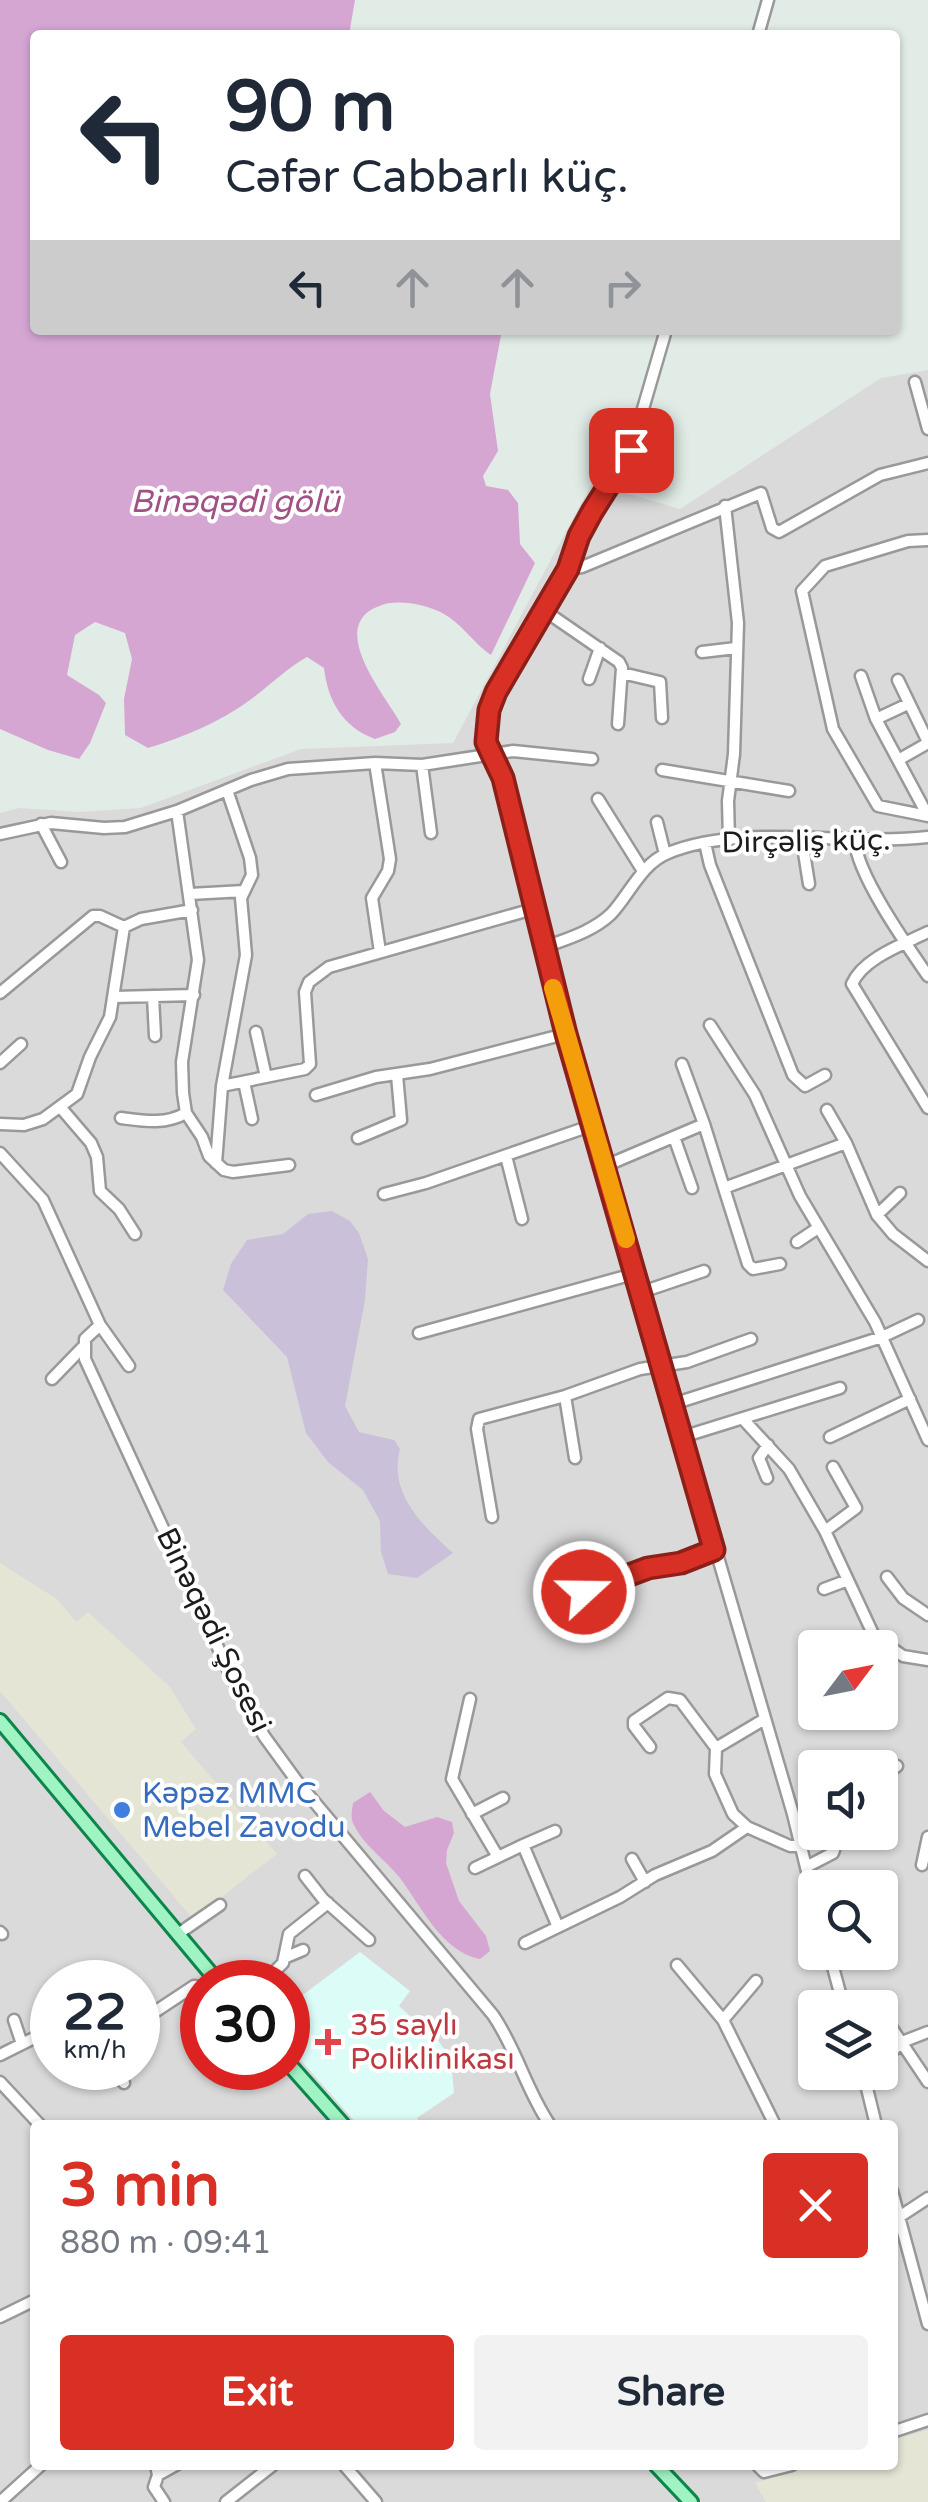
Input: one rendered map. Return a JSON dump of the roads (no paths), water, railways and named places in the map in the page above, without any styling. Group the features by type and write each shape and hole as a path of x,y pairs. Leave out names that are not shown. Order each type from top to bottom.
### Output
{"main road":[{"path":"0,1721 200,1960"},
{"path":"310,2088 339,2120"},
{"path":"661,2470 691,2502"}],"street":[{"path":"759,30 768,0"},
{"path":"665,335 631,450 579,536 568,569 546,611 496,692 486,725 491,755 503,778 566,1034 798,1833"},
{"path":"914,382 928,429"},
{"path":"568,569 582,567 760,493 772,528 779,532 880,476 928,464"},
{"path":"725,506 738,599 728,840"},
{"path":"928,540 908,541 825,566 802,591 802,602 833,729 874,802 884,808 928,816"},
{"path":"546,611 618,662 622,673 618,724"},
{"path":"589,679 600,648"},
{"path":"702,652 736,648"},
{"path":"622,673 660,682 662,718"},
{"path":"861,676 876,719 928,816"},
{"path":"898,680 928,742 898,760"},
{"path":"876,719 908,704"},
{"path":"0,834 41,824 114,828 177,811 273,772 375,763 422,765 523,751 592,758"},
{"path":"375,763 390,859 372,898 380,952"},
{"path":"422,765 431,832"},
{"path":"662,770 789,791"},
{"path":"216,1164 222,1086 246,955 241,905 252,867 226,790"},
{"path":"598,799 644,872"},
{"path":"177,811 198,960 182,1062 186,1113 216,1164 233,1172 290,1165"},
{"path":"657,822 666,854"},
{"path":"41,824 61,862"},
{"name":"Dirçəliş küç.","path":"542,948 595,927 644,872 666,854 728,840 856,842 928,837"},
{"path":"802,840 809,884"},
{"path":"856,842 859,860 904,943 928,976"},
{"path":"705,843 710,865 793,1075 805,1086 825,1075"},
{"path":"190,894 244,892"},
{"path":"222,1086 305,1069 310,1064 304,1005 309,982 330,967 533,909"},
{"path":"124,927 140,919 192,910"},
{"path":"0,992 92,916 124,927"},
{"path":"0,1124 24,1125 44,1120 77,1094 110,1017 124,927"},
{"path":"928,932 857,974 852,984 928,1108"},
{"path":"114,998 194,995"},
{"path":"153,996 155,1036"},
{"path":"710,1025 755,1095 818,1228 882,1337 910,1399 923,1414 928,1440"},
{"path":"256,1032 266,1077"},
{"path":"316,1095 376,1077 566,1034"},
{"path":"0,1063 21,1044"},
{"path":"682,1064 748,1264 754,1270 780,1264"},
{"path":"358,1138 401,1120 397,1075"},
{"path":"244,1082 252,1119"},
{"path":"61,1108 91,1143 97,1157 100,1191 135,1234"},
{"path":"827,1110 846,1143 876,1215 893,1234 928,1260"},
{"path":"121,1118 152,1122 186,1113"},
{"path":"605,1166 704,1124"},
{"path":"384,1194 592,1125"},
{"path":"674,1137 692,1188"},
{"path":"724,1188 787,1168 846,1143"},
{"path":"0,1154 43,1200 100,1324 129,1366"},
{"path":"506,1156 522,1219"},
{"path":"876,1215 900,1194"},
{"path":"796,1242 818,1228"},
{"path":"642,1292 704,1271"},
{"path":"419,1332 636,1273"},
{"path":"673,1404 882,1337 918,1320"},
{"path":"52,1379 100,1324"},
{"path":"492,1517 477,1429 479,1419 565,1396 640,1368 687,1362 751,1338"},
{"name":"Binəqədi Şosesi","path":"83,1346 89,1369 248,1710 296,1780 493,2015 509,2038 527,2086 547,2120"},
{"path":"682,1437 840,1388"},
{"path":"565,1396 575,1458"},
{"path":"830,1437 910,1399"},
{"path":"743,1419 789,1469 826,1530 871,1630"},
{"path":"767,1478 758,1458 768,1444"},
{"path":"826,1530 856,1508 834,1467"},
{"path":"584,1592 648,1568 681,1563 714,1550"},
{"path":"887,1577 903,1598 928,1616"},
{"path":"824,1589 848,1580"},
{"path":"898,1653 928,1660"},
{"path":"650,1747 634,1721 675,1697 716,1748"},
{"path":"470,1699 452,1778 498,1858"},
{"path":"763,1720 716,1748 713,1761 718,1786 732,1814 747,1827 798,1846"},
{"path":"472,1814 503,1798"},
{"path":"525,1943 712,1851 747,1827"},
{"path":"475,1868 555,1831"},
{"path":"922,1865 928,1837"},
{"path":"523,1845 558,1927"},
{"path":"803,1850 807,1870"},
{"path":"806,1867 834,1850"},
{"path":"632,1859 644,1882"},
{"path":"305,1876 369,1940"},
{"path":"284,1958 288,1934 328,1902"},
{"path":"178,1934 220,1905"},
{"path":"284,1958 303,1950"},
{"path":"678,1965 723,2020 773,2120"},
{"path":"723,2020 756,1981"},
{"path":"14,2020 22,2044"},
{"path":"898,2046 928,2032"},
{"path":"898,2037 928,2082"},
{"path":"0,2055 30,2040"},
{"path":"0,2082 35,2120"},
{"path":"868,2090 875,2120"},
{"path":"898,2218 928,2198"},
{"path":"898,2226 928,2324"},
{"path":"0,2317 30,2302"},
{"path":"898,2430 928,2420"},
{"path":"0,2502 35,2470"},
{"path":"157,2470 154,2487 164,2502"},
{"path":"231,2500 267,2470"},
{"path":"348,2470 376,2502"}],"water":[{"name":"Binəqədi gölü","path":"0,0 355,0 350,30 30,30 30,335 501,335 490,394 498,451 483,476 486,486 508,490 518,503 520,544 535,563 491,655 450,618 430,608 389,603 365,614 358,628 358,644 373,679 401,724 395,732 375,739 354,728 333,702 324,668 307,657 226,715 148,748 125,735 124,699 132,659 125,633 95,622 75,635 67,675 106,703 79,759 0,729"},
{"path":"370,1792 384,1811 405,1827 437,1817 452,1822 454,1833 446,1863 459,1901 486,1936 490,1951 480,1959 467,1955 444,1938 400,1878 359,1833 352,1820 353,1803"}],"place":[{"name":"Kəpəz MMC Mebel Zavodu","path":"122,1810"},
{"name":"35 saylı Poliklinikası","path":"328,2042"}]}
